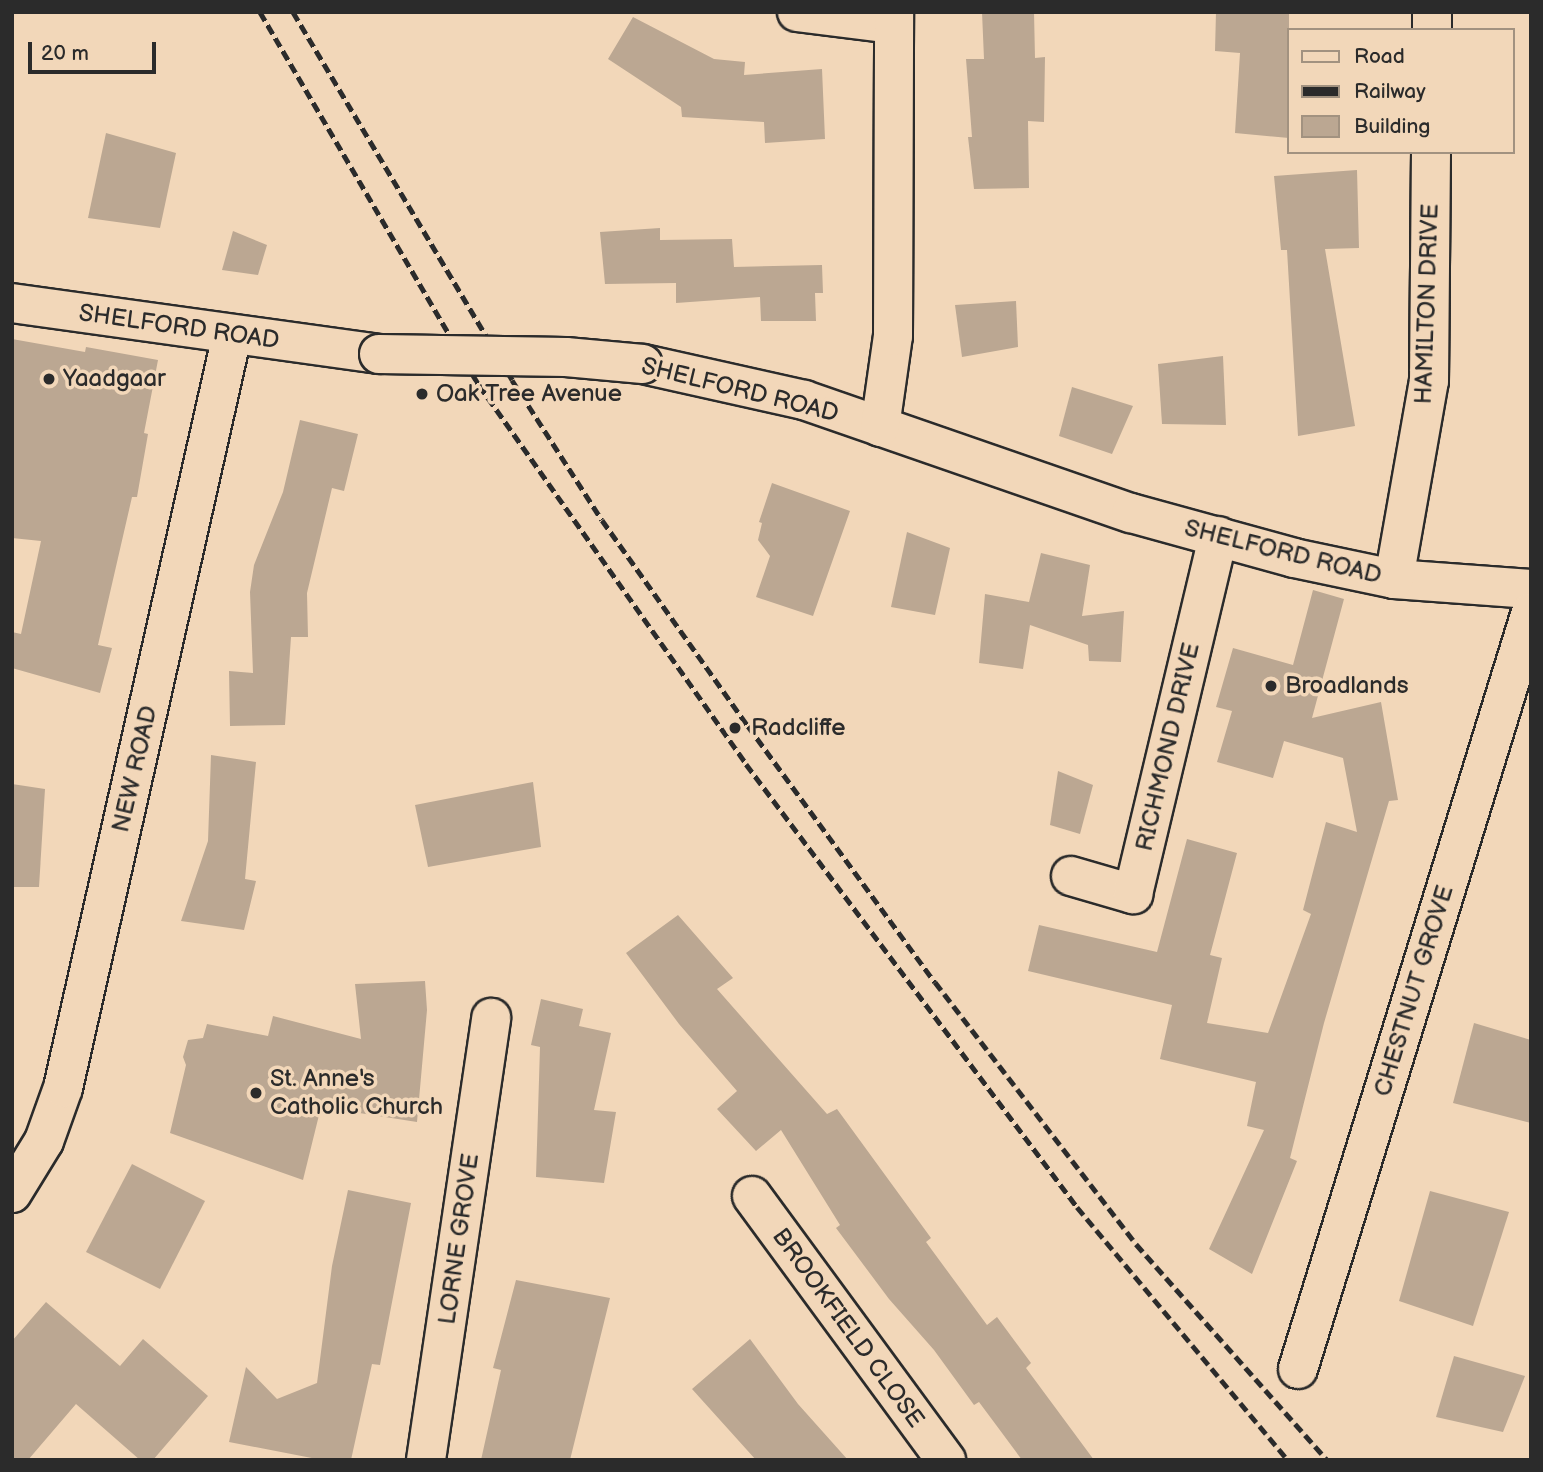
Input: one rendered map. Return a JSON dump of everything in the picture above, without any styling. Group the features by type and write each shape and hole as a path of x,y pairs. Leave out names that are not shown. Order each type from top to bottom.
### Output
{"street":[{"path":"797,12 893,18 893,336 880,427"},
{"name":"HAMILTON DRIVE","path":"1394,579 1429,381 1431,154"},
{"name":"SHELFORD ROAD","path":"12,303 379,354 566,357 643,364 804,400 1130,513 1294,558 1394,579 1531,589"},
{"name":"NEW ROAD","path":"12,1193 44,1142 63,1088 232,335"},
{"name":"RICHMOND DRIVE","path":"1071,876 1133,894 1218,536"},
{"name":"CHESTNUT GROVE","path":"1297,1369 1531,612"},
{"name":"LORNE GROVE","path":"426,1460 491,1018"},
{"name":"BROOKFIELD CLOSE","path":"752,1196 946,1460"}],"building":[{"path":"982,12 1034,12 1035,58 1045,57 1044,122 1028,121 1029,188 974,189 968,137 972,137 966,59 984,59"},
{"path":"1216,12 1289,12 1288,138 1235,133 1240,53 1215,51"},
{"path":"633,17 714,59 745,62 744,75 822,69 825,139 765,143 764,122 682,117 681,107 608,59"},
{"path":"106,133 176,153 160,228 88,218"},
{"path":"1357,170 1359,248 1325,249 1355,426 1298,436 1287,250 1281,250 1274,176"},
{"path":"660,228 660,240 732,239 734,267 822,265 823,293 815,293 816,321 761,321 760,297 676,303 676,283 605,284 600,232"},
{"path":"233,231 267,245 258,275 222,270"},
{"path":"1016,301 1018,347 962,357 955,305"},
{"path":"12,339 85,352 86,347 158,360 144,433 148,434 137,497 132,497 98,645 112,648 100,693 12,668 12,632 21,634 41,541 12,538"},
{"path":"1223,356 1226,425 1162,424 1158,364"},
{"path":"1072,387 1133,406 1112,454 1059,436"},
{"path":"300,420 358,434 344,491 332,488 307,593 308,637 291,637 285,725 230,726 229,671 253,673 250,592 254,565 283,492"},
{"path":"772,483 850,511 813,616 756,597 770,556 758,540 762,523 759,522"},
{"path":"907,532 950,548 935,615 891,607"},
{"path":"1041,553 1090,565 1082,616 1124,611 1121,662 1089,661 1088,645 1030,625 1023,669 979,663 985,594 1029,602"},
{"path":"1313,590 1344,599 1312,718 1381,702 1398,800 1389,801 1324,1023 1290,1158 1297,1161 1252,1274 1209,1249 1264,1130 1247,1126 1256,1082 1160,1059 1172,1005 1028,971 1039,925 1157,952 1187,839 1237,853 1210,955 1222,958 1207,1023 1268,1033 1311,914 1303,910 1326,822 1357,832 1343,758 1284,741 1273,778 1217,762 1232,711 1216,707 1233,648 1293,665"},
{"path":"211,755 256,762 245,879 256,881 244,930 181,921 208,841"},
{"path":"1058,771 1093,785 1080,834 1050,825"},
{"path":"533,782 541,847 428,867 415,805"},
{"path":"12,784 45,789 39,887 12,887"},
{"path":"678,915 733,978 717,989 827,1114 837,1109 931,1238 926,1242 987,1325 997,1317 1031,1363 1026,1368 1094,1460 1022,1460 979,1402 974,1405 934,1350 889,1299 836,1228 840,1225 781,1130 756,1151 717,1109 737,1091 679,1024 626,953"},
{"path":"425,981 427,1010 417,1122 321,1107 303,1180 170,1133 186,1065 183,1057 188,1040 203,1038 207,1024 268,1036 273,1016 361,1039 355,984"},
{"path":"541,999 583,1009 579,1026 611,1033 594,1110 616,1112 604,1183 536,1177 540,1047 531,1045"},
{"path":"1474,1023 1531,1040 1531,1123 1453,1103"},
{"path":"132,1164 205,1201 160,1289 86,1252"},
{"path":"348,1190 411,1203 380,1365 372,1364 351,1460 322,1460 229,1442 246,1367 277,1399 317,1383 332,1266"},
{"path":"1430,1191 1509,1212 1473,1326 1399,1301"},
{"path":"516,1280 610,1298 570,1460 481,1460 501,1370 493,1368"},
{"path":"46,1302 120,1366 143,1339 208,1396 153,1460 140,1460 76,1404 28,1460 12,1460 12,1341"},
{"path":"750,1339 798,1404 848,1460 756,1460 692,1389"},
{"path":"1454,1356 1525,1376 1503,1432 1436,1417"}],"railway":[{"path":"260,12 479,385 746,764 1077,1207 1288,1460"},
{"path":"293,12 512,380 602,520 748,726 935,982 1136,1244 1327,1460"}],"place":[{"name":"Yaadgaar","path":"49,379"},
{"name":"Oak Tree Avenue","path":"422,394"},
{"name":"Broadlands","path":"1271,686"},
{"name":"Radcliffe","path":"735,728"},
{"name":"St. Anne's Catholic Church","path":"256,1093"}]}
